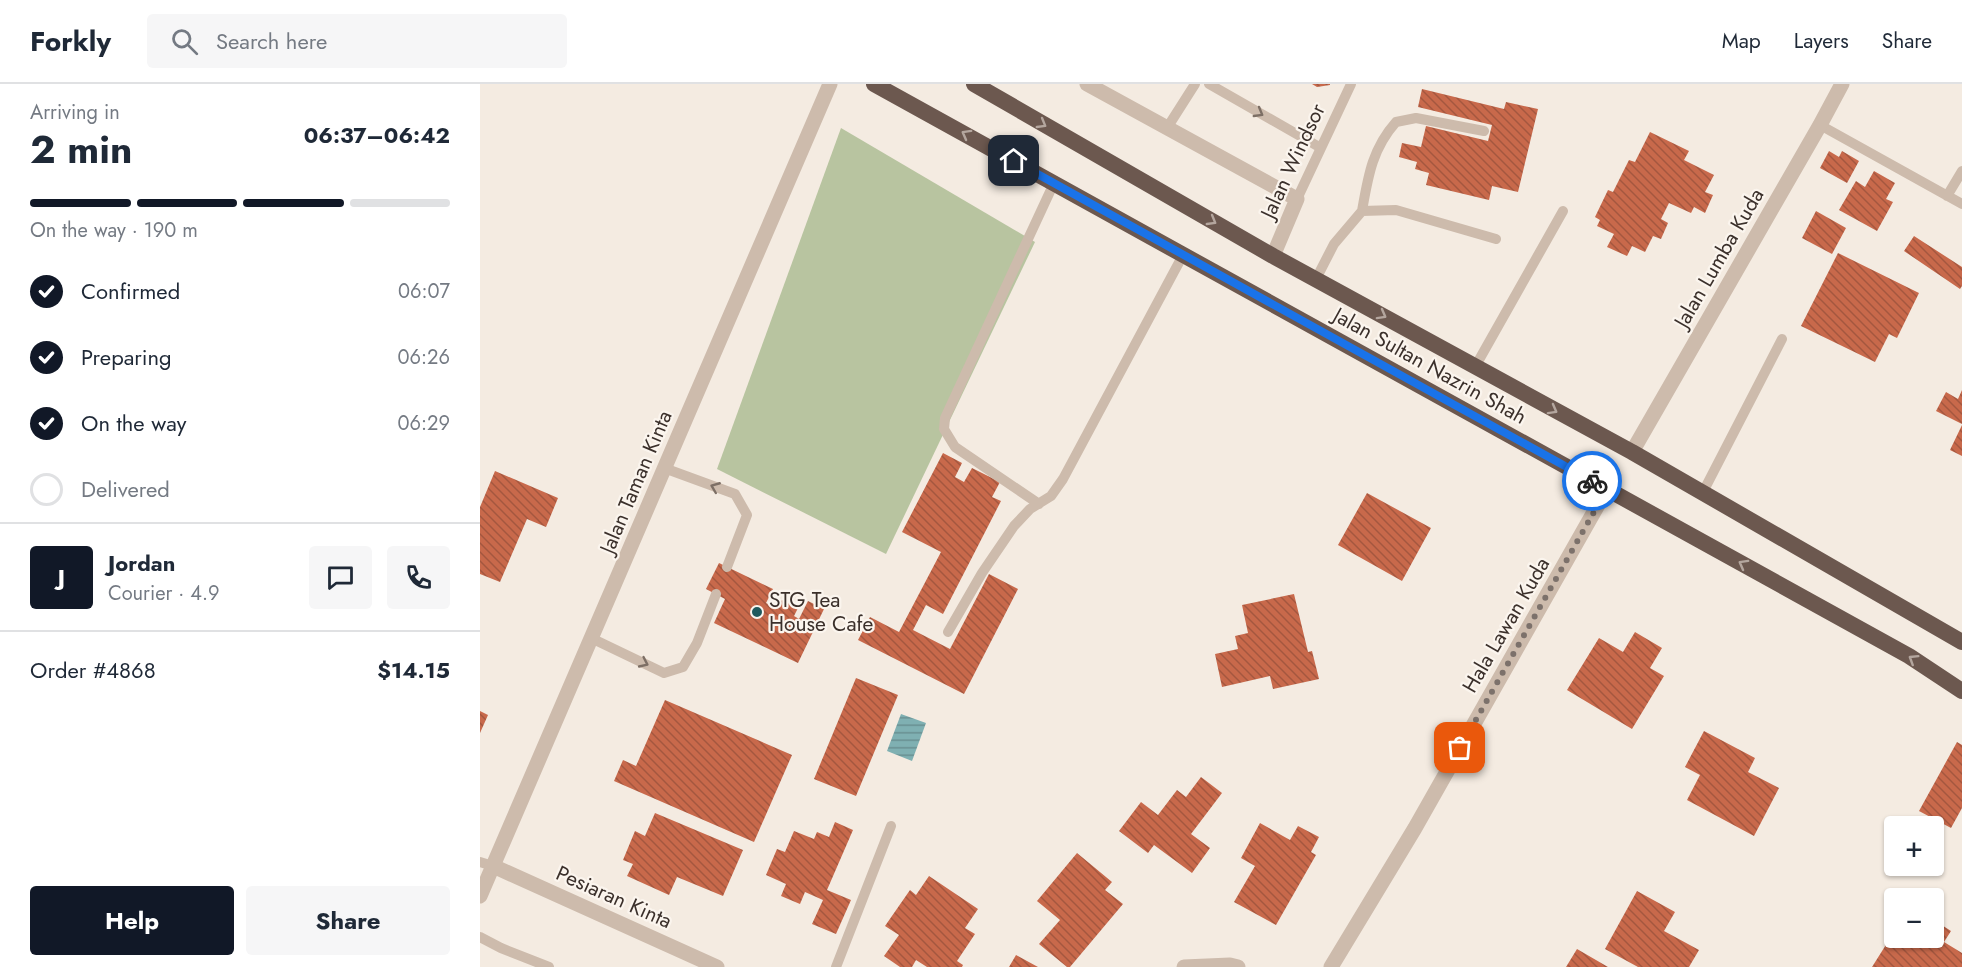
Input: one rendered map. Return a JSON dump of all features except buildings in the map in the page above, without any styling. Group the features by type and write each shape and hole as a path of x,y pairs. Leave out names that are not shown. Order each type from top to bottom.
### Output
{"highway":[{"name":"Jalan Sultan Nazrin Shah","path":"874,84 1909,656 1962,691"},
{"name":"Jalan Sultan Nazrin Shah","path":"974,84 1273,256 1632,452 1962,642"}],"street":[{"name":"Jalan Taman Kinta","path":"480,896 486,864 591,638 830,84"},
{"path":"1087,84 1297,199"},
{"name":"Jalan Lumba Kuda","path":"1632,452 1842,84"},
{"name":"Jalan Windsor","path":"1273,256 1297,199"},
{"name":"Hala Lawan Kuda","path":"1331,967 1415,828 1607,489"},
{"name":"Pesiaran Kinta","path":"486,864 717,967"},
{"path":"1184,967 1230,965 1238,967"}],"lane":[{"path":"1167,128 1195,84"},
{"path":"1209,84 1321,148"},
{"name":"Jalan Windsor","path":"1297,199 1351,84"},
{"path":"1316,279 1334,244 1362,212 1370,165 1388,130 1396,122 1416,118 1484,131"},
{"path":"1820,125 1962,204"},
{"path":"1947,196 1962,171"},
{"path":"1039,504 960,451 948,438 944,429 945,418 1054,183"},
{"path":"1362,212 1396,210 1496,240"},
{"path":"1475,367 1563,211"},
{"path":"948,632 982,573 1014,526 1030,509 1051,496 1063,478 1183,255"},
{"path":"1702,494 1782,339"},
{"path":"664,468 735,495 747,515 727,567"},
{"path":"591,638 664,673 684,667 697,643 716,594"},
{"path":"836,967 891,826"},
{"path":"480,937 549,967"}],"green space":[{"path":"841,128 1035,242 886,554 717,469"}],"water":[{"path":"901,714 926,723 912,761 887,751"}],"way so far":[{"path":"1460,748 1607,489 1592,481"}],"place":[{"name":"STG Tea House Cafe","path":"757,612"}],"route":[{"path":"1014,161 1592,481"}]}
